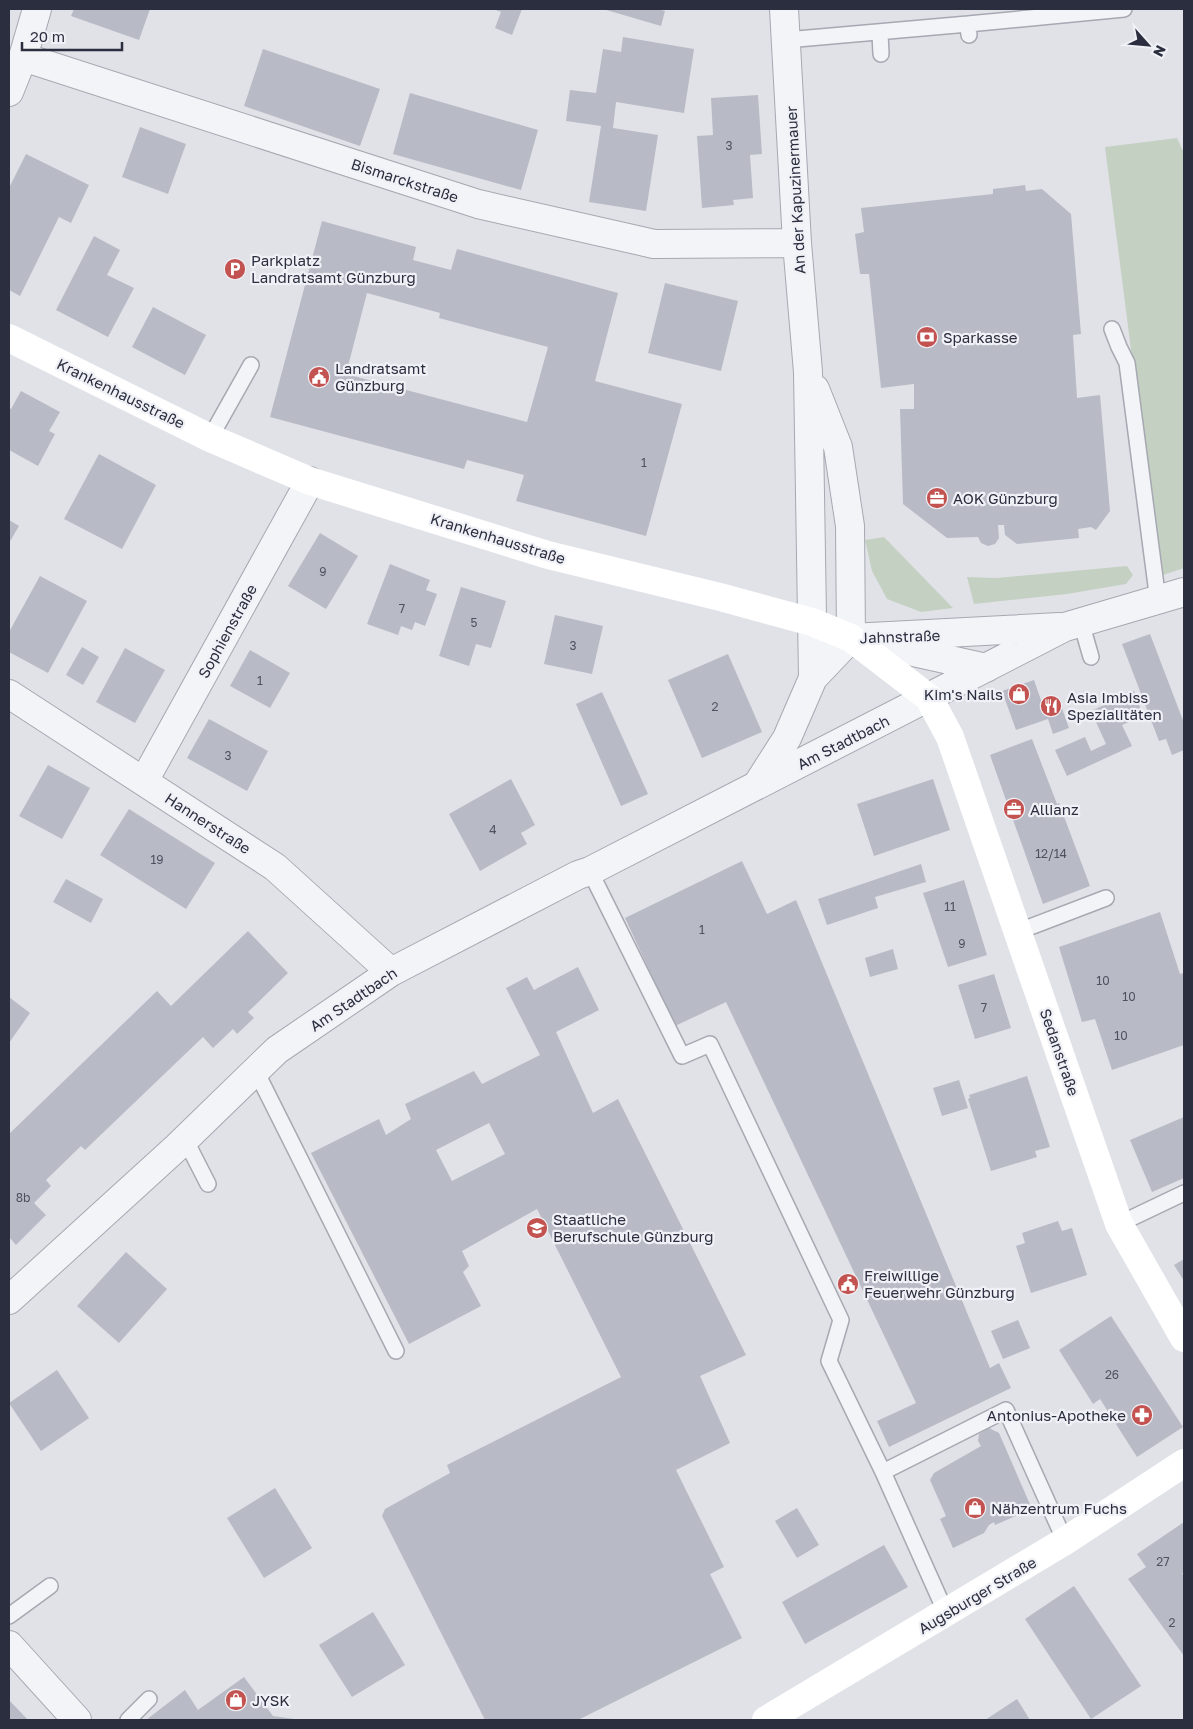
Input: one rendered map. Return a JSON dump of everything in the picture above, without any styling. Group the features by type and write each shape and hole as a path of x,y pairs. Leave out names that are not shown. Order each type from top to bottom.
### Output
{"street":[{"path":"9,92 23,57 37,9"},
{"name":"An der Kapuzinermauer","path":"784,9 797,243 808,372 812,622"},
{"name":"Bismarckstraße","path":"23,57 478,204 654,244 797,243"},
{"name":"Krankenhausstraße","path":"9,338 210,438 310,482 548,555 720,597 812,622 851,638 929,698 950,737 956,757"},
{"name":"An der Kapuzinermauer","path":"808,372 838,447 850,526 851,638"},
{"name":"Sophienstraße","path":"144,781 310,482"},
{"name":"Jahnstraße","path":"929,698 1073,625 1184,592"},
{"name":"Am Stadtbach","path":"812,622 813,678"},
{"name":"Jahnstraße","path":"851,638 958,634 986,630 1073,625"},
{"name":"Jahnstraße","path":"929,698 958,634"},
{"name":"Jahnstraße","path":"851,638 986,668"},
{"name":"Am Stadtbach","path":"757,785 788,738 813,678 851,638"},
{"name":"Hannerstraße","path":"9,694 275,867 391,972"},
{"name":"Am Stadtbach","path":"9,1300 185,1139 277,1050 391,972 578,875 590,871 929,698"},
{"name":"Sedanstraße","path":"956,757 1120,1224 1184,1338"},
{"name":"Augsburger Straße","path":"766,1720 1065,1542 1184,1463"},
{"path":"9,1645 77,1720"}],"lane":[{"path":"786,40 880,33 969,30 1124,9"},
{"path":"880,33 881,54"},
{"path":"1112,329 1127,363 1158,601"},
{"path":"210,438 250,365"},
{"path":"1073,625 1091,657"},
{"path":"590,871 682,1056 710,1044 841,1320 829,1361 883,1472 946,1612"},
{"path":"1017,932 1106,898"},
{"path":"256,1071 396,1351"},
{"path":"185,1139 208,1184"},
{"path":"1120,1224 1184,1193"},
{"path":"883,1472 1006,1410 1065,1542"},
{"path":"9,1616 50,1586"},
{"path":"128,1720 149,1699"}],"green space":[{"path":"1177,138 1184,153 1184,568 1160,576 1105,147"},
{"path":"884,537 953,608 921,612 887,599 872,571 865,540"},
{"path":"1127,566 1133,575 1126,584 1067,594 974,604 967,577 997,578"}],"building":[{"path":"74,9 150,9 139,40 71,16"},
{"path":"493,9 522,9 512,35 495,28 501,12"},
{"path":"603,9 657,9 665,11 661,26"},
{"path":"623,37 694,49 684,113 616,102 613,128 658,135 646,211 589,202 601,126 566,121 570,90 596,93 603,49 621,52"},
{"path":"263,49 380,89 360,146 244,106"},
{"path":"410,93 538,130 521,190 393,154"},
{"path":"758,95 762,154 750,155 753,198 733,200 734,205 702,208 697,136 713,135 711,98"},
{"path":"140,127 186,144 168,194 122,177"},
{"path":"26,154 89,185 71,223 59,217 20,296 9,290 9,188"},
{"path":"1025,185 1026,191 1042,189 1071,214 1081,334 1073,335 1077,398 1100,395 1110,511 1096,530 1091,527 1078,529 1079,538 1017,544 1005,535 1004,525 998,525 999,538 995,544 988,546 981,543 978,537 947,538 903,504 900,409 914,409 914,384 881,388 869,274 860,274 855,234 864,232 861,208 993,194 993,189"},
{"name":"Landratsamt Günzburg","path":"322,221 416,247 413,260 451,270 457,249 618,293 595,381 682,404 646,536 516,501 524,475 467,460 464,469 270,417","holes":["367,293 440,313 439,318 548,347 527,422 346,374"]},
{"path":"94,236 120,250 107,275 134,288 108,337 56,310"},
{"path":"665,283 738,301 721,371 648,353"},
{"path":"153,307 206,335 185,375 132,347"},
{"path":"21,391 60,412 49,431 55,434 38,466 9,450 9,408 11,409"},
{"path":"99,454 156,485 122,549 64,519"},
{"path":"9,520 19,526 9,543"},
{"path":"320,533 358,556 326,609 288,586"},
{"path":"390,564 430,580 426,590 437,594 425,626 415,622 412,630 401,626 398,635 367,624"},
{"path":"40,576 87,601 48,673 9,652 9,632"},
{"path":"461,587 506,601 491,648 476,644 469,666 439,656"},
{"path":"555,615 603,626 592,674 544,664"},
{"path":"1150,634 1184,723 1184,750 1172,755 1166,739 1159,741 1122,644"},
{"path":"82,647 99,657 83,685 66,675"},
{"path":"125,648 165,670 135,723 96,702"},
{"path":"250,650 290,673 270,708 230,686"},
{"path":"728,654 762,732 702,758 668,680"},
{"path":"1034,680 1042,703 1058,697 1069,728 1053,734 1048,719 1016,730 1002,691"},
{"path":"1134,691 1143,716 1122,725 1132,746 1067,776 1055,750 1085,737 1091,751 1106,744 1091,711"},
{"path":"602,692 648,794 621,806 576,704"},
{"path":"209,719 268,751 247,791 187,758"},
{"path":"1032,739 1057,804 1059,803 1090,886 1043,904 990,755"},
{"path":"48,765 90,788 62,839 19,816"},
{"path":"511,779 535,825 521,833 527,844 480,871 449,814"},
{"path":"933,779 950,830 874,856 857,804"},
{"path":"129,809 215,863 186,909 100,855"},
{"path":"742,861 767,914 796,900 990,1368 999,1363 1011,1388 889,1447 877,1421 916,1403 726,1002 675,1026 625,918"},
{"path":"921,864 926,882 875,897 878,908 827,925 818,899"},
{"path":"66,879 103,899 91,923 53,902"},
{"path":"964,880 987,955 948,967 923,893"},
{"path":"1160,912 1180,974 1184,973 1184,1045 1112,1070 1095,1019 1082,1022 1059,947"},
{"path":"248,931 288,973 248,1012 254,1018 237,1034 233,1029 213,1048 203,1037 85,1150 81,1146 46,1180 51,1186 34,1203 46,1215 16,1245 9,1237 9,1134 157,991 171,1006"},
{"path":"893,949 898,969 870,977 865,958"},
{"path":"578,967 599,1010 556,1032 593,1113 618,1099 746,1355 700,1376 730,1443 676,1470 724,1567 710,1574 742,1638 578,1720 485,1720 382,1516 385,1509 450,1473 447,1465 621,1377 537,1209 462,1251 469,1266 463,1272 481,1306 409,1344 311,1153 379,1119 386,1135 411,1119 405,1104 474,1071 482,1084 540,1055 506,988 527,977 534,990","holes":["489,1123 505,1154 452,1181 436,1150"]},
{"path":"994,974 1011,1028 975,1039 958,985"},
{"path":"9,997 30,1013 9,1043"},
{"path":"1027,1076 1050,1147 1035,1151 1037,1157 991,1171 968,1099 970,1098 969,1095"},
{"path":"959,1080 968,1108 942,1116 933,1088"},
{"path":"1184,1117 1184,1178 1152,1192 1130,1140"},
{"path":"1058,1221 1062,1231 1072,1228 1087,1275 1031,1293 1016,1246 1025,1243 1022,1233"},
{"path":"126,1252 167,1289 119,1343 77,1306"},
{"path":"1184,1259 1184,1281 1174,1265"},
{"path":"1111,1316 1183,1427 1137,1457 1100,1399 1093,1404 1059,1350"},
{"path":"1018,1320 1030,1348 1003,1359 991,1331"},
{"path":"57,1370 89,1418 41,1451 9,1403"},
{"path":"989,1428 999,1433 1032,1509 995,1525 994,1522 989,1525 984,1533 953,1548 940,1519 946,1516 930,1480 934,1473 981,1446 978,1441 979,1434"},
{"path":"275,1488 312,1548 264,1578 227,1518"},
{"path":"797,1508 819,1545 797,1558 775,1521"},
{"path":"1184,1522 1184,1572 1182,1573 1184,1577 1184,1656 1128,1579 1146,1567 1137,1554"},
{"path":"884,1545 908,1587 805,1644 782,1602"},
{"path":"1074,1586 1141,1686 1091,1719 1025,1619"},
{"path":"373,1612 405,1665 352,1697 319,1645"},
{"name":"JYSK","path":"244,1677 273,1716 301,1720 146,1720 185,1690 198,1710"},
{"path":"1017,1699 1030,1720 985,1720"},
{"path":"9,1700 28,1720 9,1720"}],"place":[{"name":"Parkplatz Landratsamt Günzburg","path":"235,269"},
{"name":"Sparkasse","path":"927,337"},
{"name":"Landratsamt Günzburg","path":"319,377"},
{"name":"AOK Günzburg","path":"937,498"},
{"name":"Kim's Nails","path":"1019,694"},
{"name":"Asia Imbiss Spezialitäten","path":"1051,706"},
{"name":"Allianz","path":"1014,809"},
{"name":"Staatliche Berufschule Günzburg","path":"537,1228"},
{"name":"Freiwillige Feuerwehr Günzburg","path":"848,1284"},
{"name":"Antonius-Apotheke","path":"1142,1415"},
{"name":"Nähzentrum Fuchs","path":"975,1508"},
{"name":"JYSK","path":"236,1700"}]}
